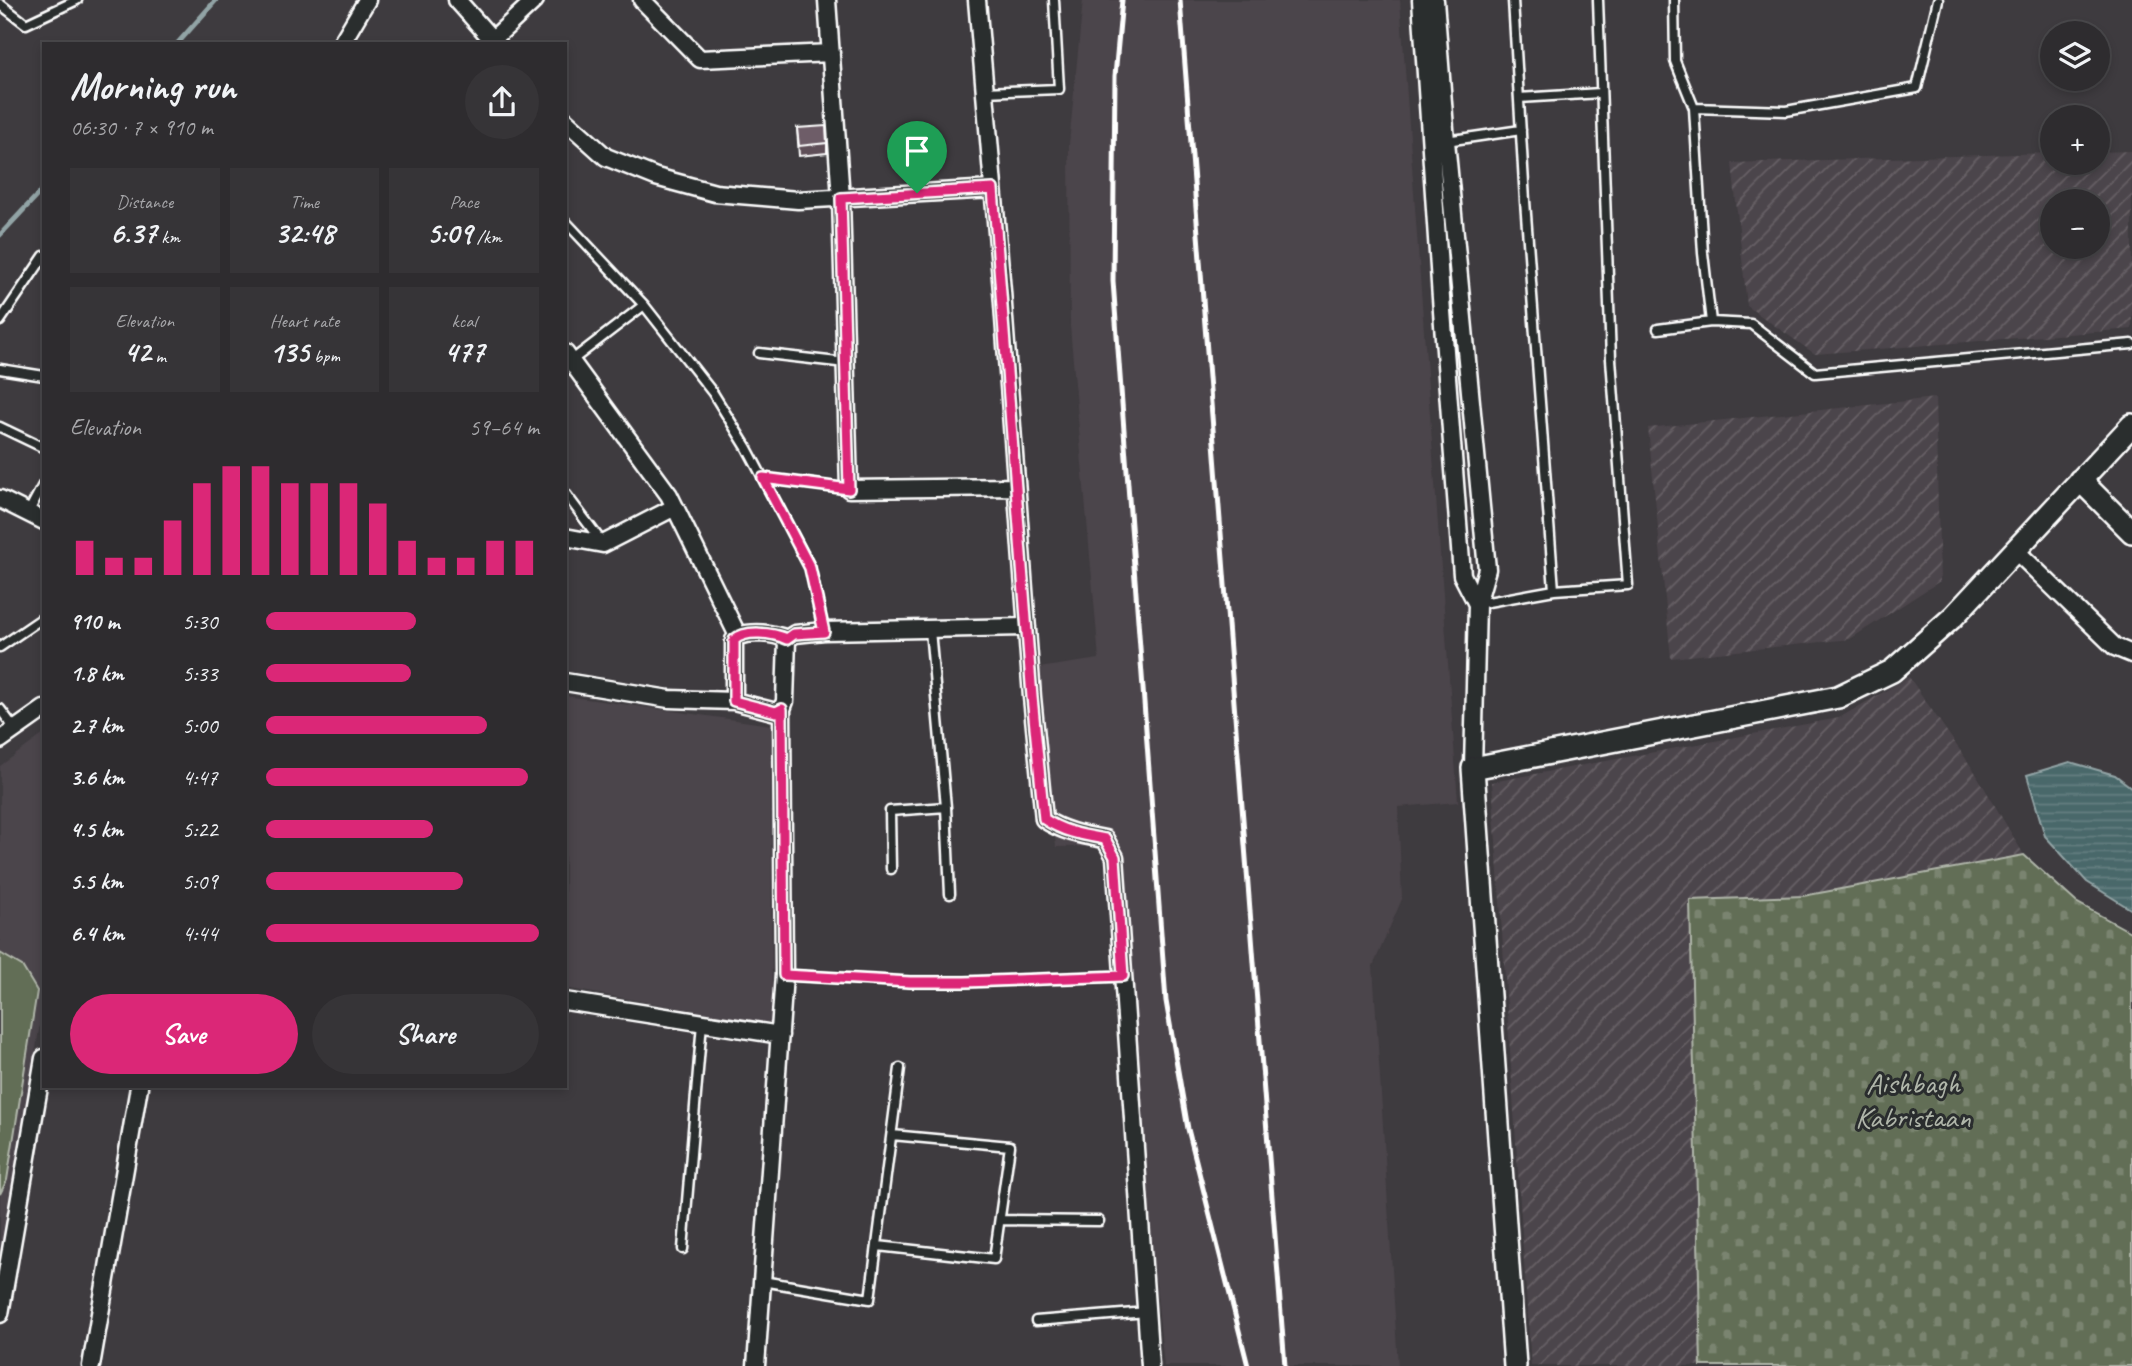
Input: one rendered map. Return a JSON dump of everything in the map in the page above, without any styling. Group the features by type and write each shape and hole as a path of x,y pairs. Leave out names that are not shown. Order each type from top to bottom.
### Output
{"street":[{"path":"342,42 367,0"},
{"path":"457,0 494,42 535,0"},
{"path":"642,0 699,60 831,53"},
{"path":"827,0 841,198 849,489 1016,487"},
{"path":"977,0 1044,819 1073,833 1105,839 1115,857 1150,1366"},
{"path":"1422,0 1462,575 1477,604"},
{"path":"1435,0 1487,569 1477,604 1473,768 1515,1366"},
{"path":"567,122 606,157 656,177 715,192 798,200 993,189"},
{"path":"568,357 669,495 738,636"},
{"path":"1473,768 1839,697 1892,671 1953,617 2132,425"},
{"path":"2080,480 2132,532"},
{"path":"0,499 42,520"},
{"path":"567,537 603,544 675,507"},
{"path":"2015,550 2115,647 2132,654"},
{"path":"787,639 794,634 824,632 1027,627"},
{"path":"734,701 734,640 743,634 776,635 787,639"},
{"path":"756,1366 784,975 782,709 785,701 787,639"},
{"path":"567,682 669,699 734,701 776,712 782,709"},
{"path":"0,740 42,710"},
{"path":"567,1001 779,1035"},
{"path":"0,1314 42,1070"},
{"path":"91,1366 139,1088"}],"lane":[{"path":"0,4 26,24 75,0"},
{"path":"985,92 1059,89 1054,0"},
{"path":"1513,0 1554,590"},
{"path":"1477,604 1554,590 1628,585 1611,359 1598,0"},
{"path":"1674,0 1675,61 1694,108 1703,253 1711,322"},
{"path":"1694,108 1786,111 1917,88 1938,0"},
{"path":"1519,98 1601,93"},
{"path":"1446,141 1521,130"},
{"path":"567,223 644,305 713,393 747,448 810,568 824,632"},
{"path":"0,321 42,259"},
{"path":"568,357 644,305"},
{"path":"1658,330 1711,322 1751,324 1815,373 2132,344"},
{"path":"759,353 846,362"},
{"path":"0,369 42,376"},
{"path":"0,427 42,448"},
{"path":"763,478 849,489"},
{"path":"28,513 42,487"},
{"path":"567,496 603,544"},
{"path":"0,647 42,618"},
{"path":"930,630 946,807 950,894"},
{"path":"0,709 15,729"},
{"path":"891,869 890,811 946,807"},
{"path":"784,975 937,982 1123,976"},
{"path":"682,1249 702,1023"},
{"path":"762,1281 870,1298 900,1068"},
{"path":"878,1246 994,1259 1010,1146 892,1135"},
{"path":"1000,1220 1099,1221"},
{"path":"1035,1321 1147,1312"}],"shaded area":[{"path":"1083,0 1400,0 1458,802 1398,807 1402,899 1373,966 1398,1366 1164,1366 1120,846 1056,847 1039,668 1099,659 1070,326 1069,144"},
{"path":"2132,151 2132,329 1815,354 1747,306 1732,163 2040,153 2040,175 2110,175 2110,152"},
{"path":"1935,398 1940,581 1850,639 1671,658 1648,428"},
{"path":"1909,677 1975,772 2024,855 1803,896 1690,900 1701,1366 1531,1366 1492,782 1839,718"},
{"path":"567,696 771,725 772,1024 567,988"},
{"path":"42,735 42,1012 0,1259 0,766"}],"green space":[{"name":"Aishbagh Kabristaan","path":"2024,855 2076,902 2132,933 2132,1366 1701,1366 1690,900 1803,896"},
{"path":"0,953 22,966 37,991 7,1180 0,1194"}],"water":[{"path":"2070,762 2115,775 2132,788 2132,910 2087,882 2045,836 2027,775"}],"building":[{"path":"826,126 827,143 799,146 797,128"}],"waterway":[{"path":"179,42 216,0"},
{"path":"0,235 42,190"}],"railway":[{"path":"1122,0 1115,76 1113,281 1166,1001 1188,1129 1248,1366"},
{"path":"1180,0 1285,1366"}],"route":[{"path":"993,189 1032,697 1044,819 1073,833 1105,839 1115,857 1123,976 910,982 784,975 782,709 776,712 734,701 734,640 743,634 776,635 787,639 794,634 824,632 810,568 763,478 849,489 841,198 917,193 993,189"}]}
